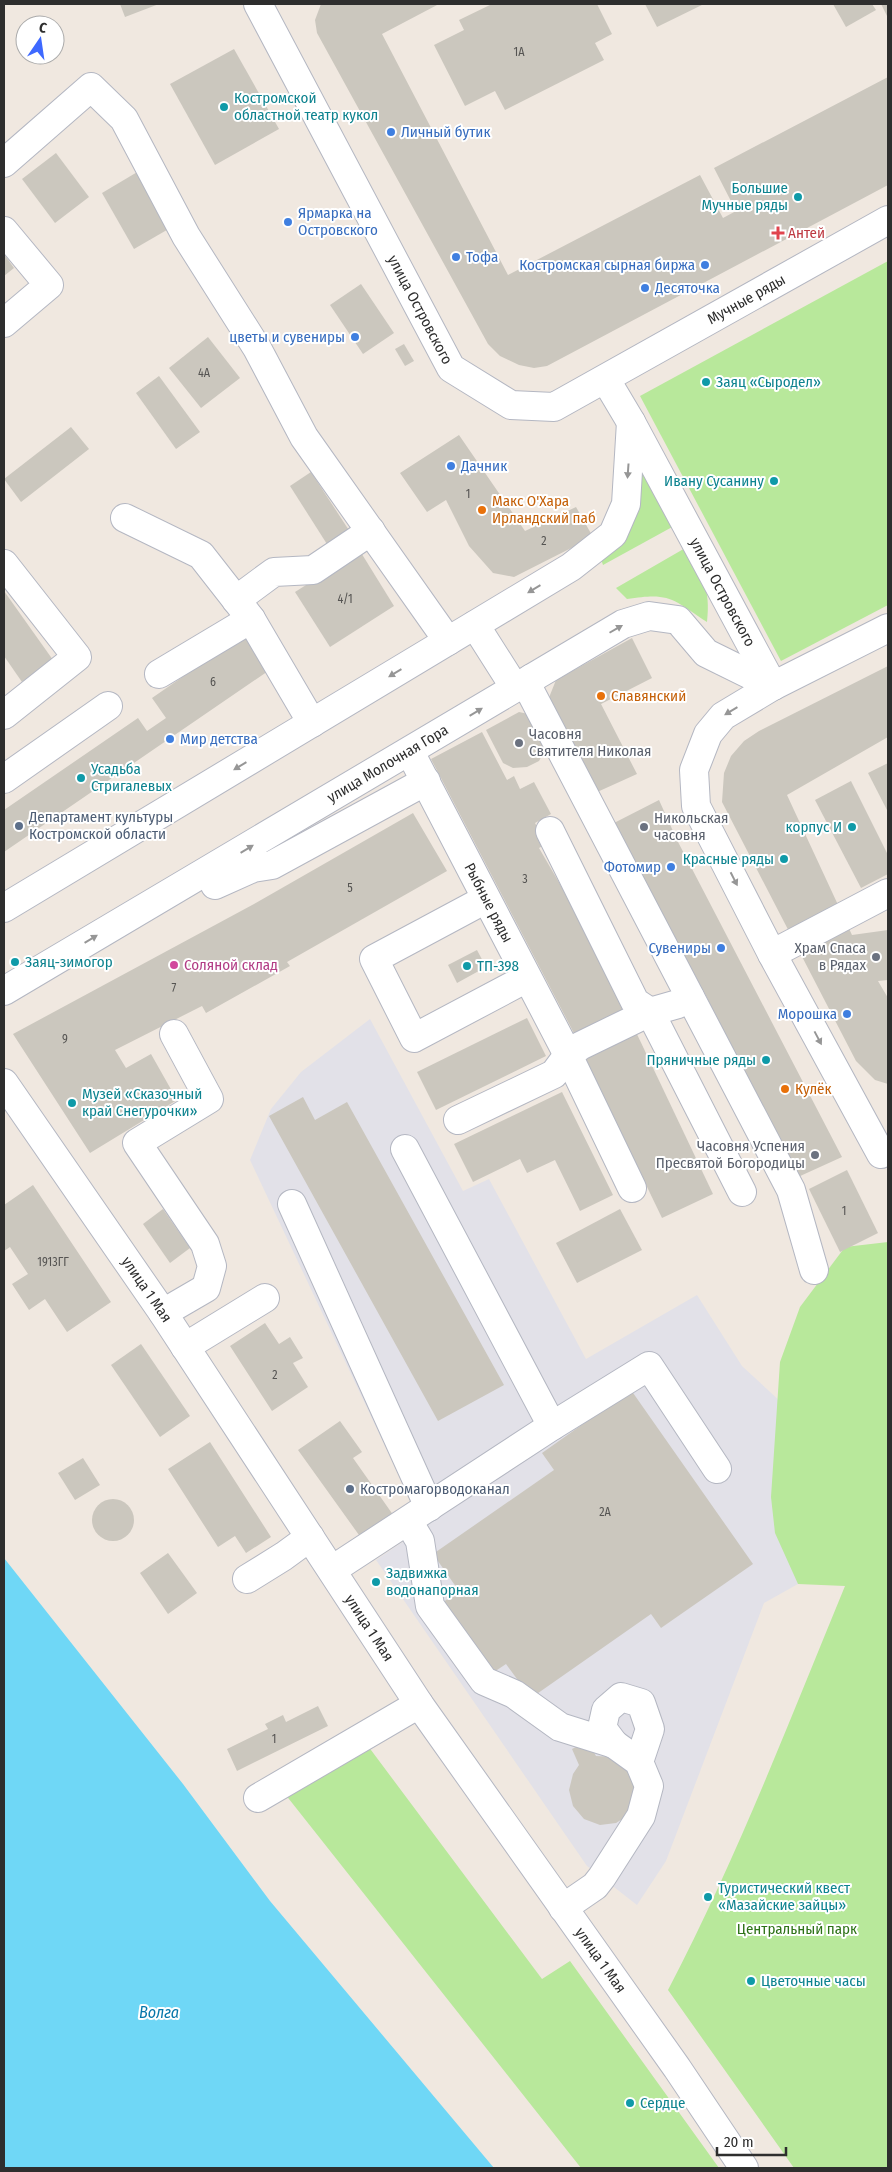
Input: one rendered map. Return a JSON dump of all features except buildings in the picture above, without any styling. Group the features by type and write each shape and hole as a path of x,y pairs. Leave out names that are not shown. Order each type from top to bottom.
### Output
{"street":[{"name":"улица Островского","path":"258,4 451,368 511,405 554,407 606,380 631,422 773,686"},
{"path":"4,162 92,87 124,119 186,236 257,348 304,437 448,641"},
{"name":"Мучные ряды","path":"606,380 888,220"},
{"path":"4,231 49,285 4,323"},
{"path":"4,908 571,567 613,534 626,504 631,422"},
{"path":"124,518 201,556 244,609 312,723"},
{"path":"159,674 244,609 274,572 314,570 371,531"},
{"path":"4,564 77,657 4,715"},
{"name":"улица Молочная Гора","path":"4,991 623,624 650,616 678,620 706,653 773,686"},
{"path":"475,625 529,690 791,1190 814,1270"},
{"path":"884,1152 772,954 696,806 694,770 708,734 723,716 773,686 888,628"},
{"path":"4,779 108,706"},
{"name":"Рыбные ряды","path":"410,752 568,1055 632,1188"},
{"path":"147,906 167,910 253,868 272,865 426,781"},
{"path":"550,831 635,1002 650,1012 742,1192"},
{"path":"772,954 888,893"},
{"path":"486,899 374,959 414,1038 527,978"},
{"path":"458,1120 554,1074 568,1055 580,1046 650,1012 678,1004 690,997"},
{"path":"163,1313 206,1288 212,1266 205,1244 137,1143 209,1099 174,1034"},
{"name":"улица 1 Мая","path":"4,1083 163,1313 420,1704 677,2068 744,2168"},
{"path":"405,1149 552,1426"},
{"path":"292,1204 418,1514 420,1541 430,1606 484,1681 514,1694 560,1727 614,1744"},
{"path":"185,1346 265,1298"},
{"path":"332,1570 552,1426 649,1366 718,1469"},
{"path":"247,1579 310,1537"},
{"path":"563,1908 595,1886 602,1878 641,1816 649,1786 639,1762 614,1744 602,1728 606,1710 621,1697 641,1703 650,1729 639,1762"},
{"path":"258,1798 420,1704"}],"shaded area":[{"path":"370,1019 463,1191 489,1179 586,1359 697,1295 742,1366 796,1416 794,1490 798,1584 764,1603 666,1861 637,1905 587,1866 376,1560 407,1539 428,1537 250,1160 271,1109 301,1072"}],"green space":[{"path":"888,261 888,605 781,661 640,396"},
{"path":"642,468 674,526 603,565 601,559"},
{"path":"687,547 704,583 708,600 707,622 670,599 653,596 627,599 616,588"},
{"name":"Центральный парк","path":"888,1242 888,2168 794,2168 668,1990 739,1841 845,1586 798,1584 775,1533 771,1497 780,1362 800,1307 845,1247"},
{"path":"368,1746 542,1979 570,1961 719,2168 581,2168 285,1794"}],"water":[{"name":"Волга","path":"4,1558 183,1784 270,1901 494,2168 4,2168"}],"place":[{"name":"Костромской областной театр кукол","path":"224,107"},
{"name":"Личный бутик","path":"391,132"},
{"name":"Большие Мучные ряды","path":"798,197"},
{"name":"Ярмарка на Островского","path":"288,222"},
{"name":"Антей","path":"778,233"},
{"name":"Тофа","path":"456,257"},
{"name":"Костромская сырная биржа","path":"705,265"},
{"name":"Десяточка","path":"645,288"},
{"name":"цветы и сувениры","path":"355,337"},
{"name":"Заяц «Сыродел»","path":"706,382"},
{"name":"Дачник","path":"451,466"},
{"name":"Ивану Сусанину","path":"774,481"},
{"name":"Макс О'Хара Ирландский паб","path":"482,510"},
{"name":"Славянский","path":"601,696"},
{"name":"Мир детства","path":"170,739"},
{"name":"Часовня Святителя Николая","path":"519,743"},
{"name":"Усадьба Стригалевых","path":"81,778"},
{"name":"Департамент культуры Костромской области","path":"19,826"},
{"name":"Никольская часовня","path":"644,827"},
{"name":"корпус И","path":"852,827"},
{"name":"Красные ряды","path":"784,859"},
{"name":"Фотомир","path":"671,867"},
{"name":"Сувениры","path":"721,948"},
{"name":"Храм Спаса в Рядах","path":"876,957"},
{"name":"Заяц-зимогор","path":"15,962"},
{"name":"Соляной склад","path":"174,965"},
{"name":"ТП-398","path":"467,966"},
{"name":"Морошка","path":"847,1014"},
{"name":"Пряничные ряды","path":"766,1060"},
{"name":"Кулёк","path":"785,1089"},
{"name":"Музей «Сказочный край Снегурочки»","path":"72,1103"},
{"name":"Часовня Успения Пресвятой Богородицы","path":"815,1155"},
{"name":"Костромагорводоканал","path":"350,1489"},
{"name":"Задвижка водонапорная","path":"376,1582"},
{"name":"Туристический квест «Мазайские зайцы»","path":"708,1897"},
{"name":"Цветочные часы","path":"751,1981"},
{"name":"Сердце","path":"630,2103"}]}
